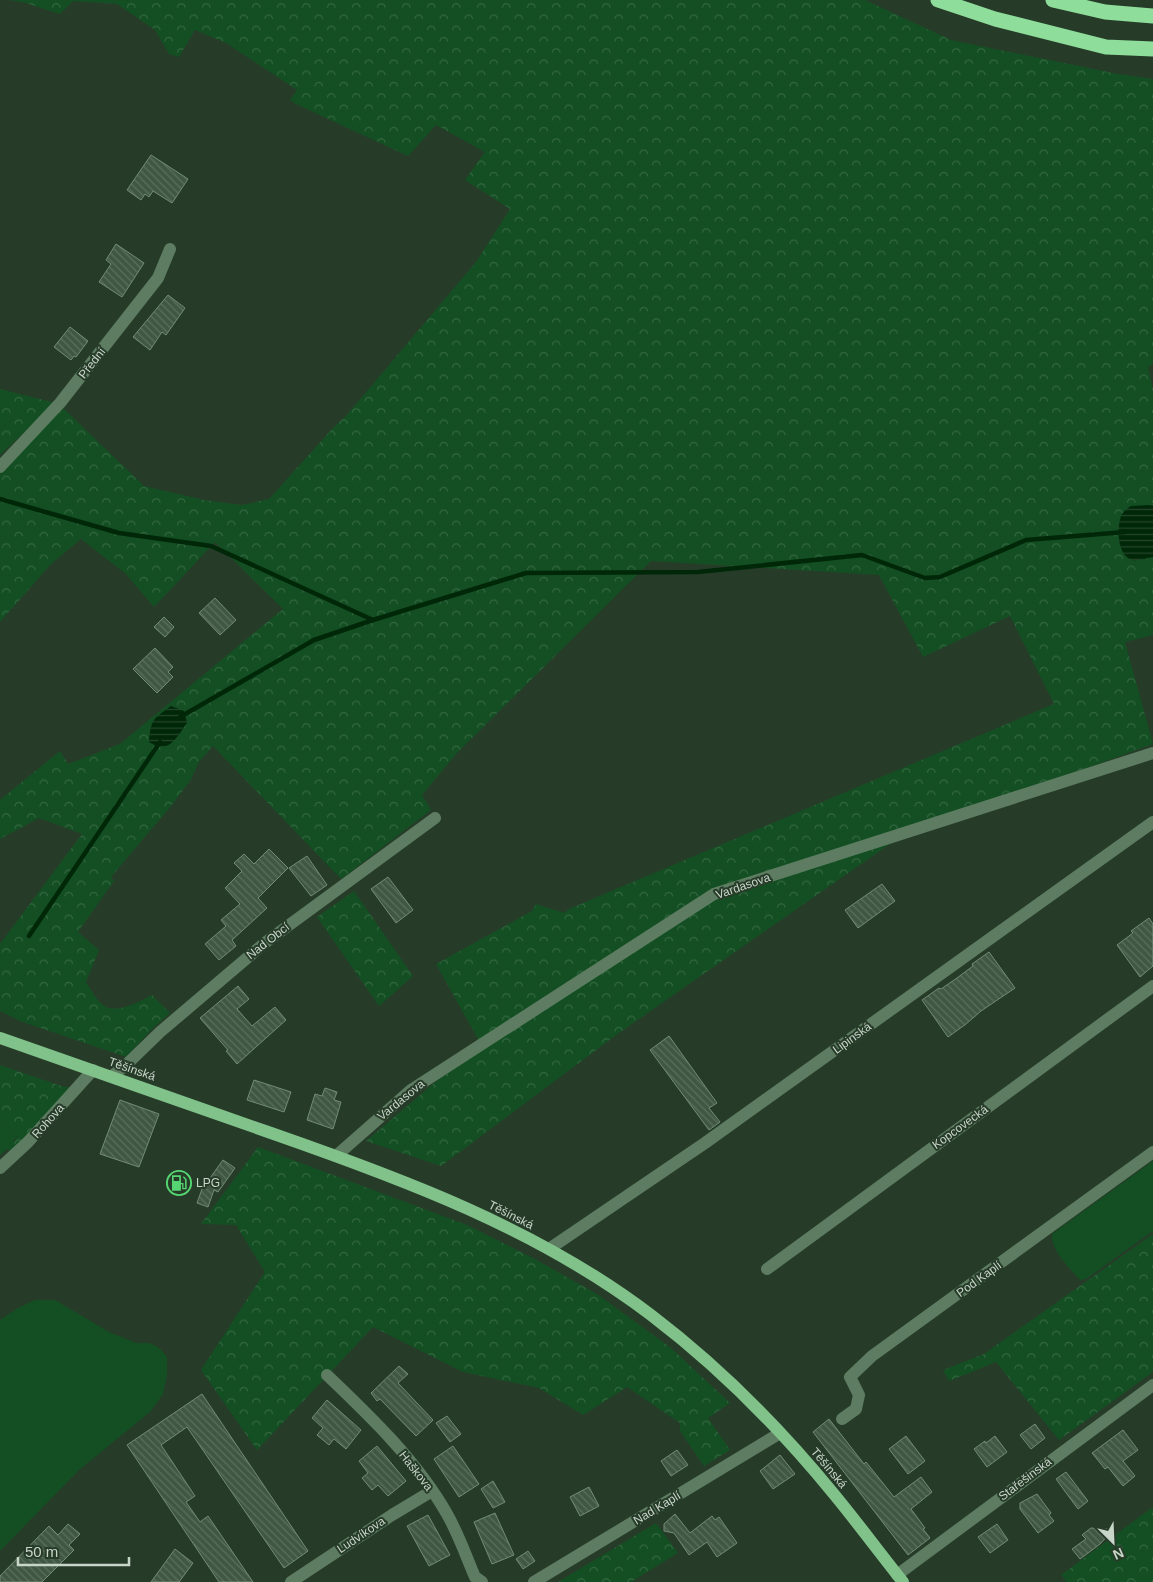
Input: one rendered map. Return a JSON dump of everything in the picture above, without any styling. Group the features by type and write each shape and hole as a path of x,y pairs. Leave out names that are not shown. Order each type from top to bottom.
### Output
{"highway":[{"path":"938,0 995,19 1106,47 1153,54"},
{"path":"1053,0 1105,12 1153,16"},
{"path":"1106,47 1153,49"}],"main road":[{"name":"Těšínská","path":"0,1038 336,1156 454,1202 579,1266 650,1314 711,1365 764,1415 832,1492 900,1578"}],"street":[{"name":"Přední","path":"0,467 60,403 158,278 170,249"},
{"name":"Vardasova","path":"336,1156 411,1090 714,894 1153,753"},
{"name":"Nad Obcí","path":"112,1076 160,1032 266,942 435,818"},
{"name":"Lipinská","path":"549,1249 706,1143 1153,822"},
{"name":"Kopcovecká","path":"767,1268 1153,986"},
{"name":"Rohova","path":"0,1168 39,1130 93,1070"},
{"name":"Pod Kaplí","path":"842,1419 856,1409 859,1395 850,1377 872,1356 1153,1152"},
{"name":"Haškova","path":"327,1375 369,1415 422,1475 448,1514 475,1577 482,1582"},
{"name":"Stařešinská","path":"900,1578 978,1514 1153,1385"},
{"name":"Nad Kaplí","path":"534,1582 780,1433"},
{"name":"Ludvíkova","path":"292,1582 392,1515 432,1491"}],"green space":[{"path":"10,0 865,0 951,40 1118,74 1153,79 1153,364 1148,367 1153,390 1153,506 1149,505 1119,524 1120,546 1134,560 1153,557 1153,635 1125,642 1153,744 904,834 619,1033 441,1166 366,1141 459,1062 483,1048 436,964 532,911 536,904 564,913 569,909 1054,704 1010,616 923,657 879,575 651,561 457,753 422,795 431,810 341,879 213,746 199,762 190,781 171,806 111,877 114,881 78,932 99,950 86,982 100,1003 112,1008 124,1007 152,995 170,1013 126,1057 20,1021 0,1011 0,944 82,834 39,818 0,839 0,800 60,751 68,764 120,744 283,609 215,542 154,607 126,574 81,539 51,564 0,622 0,474 63,408 144,486 204,500 242,505 269,499 346,416 476,262 510,209 465,180 485,152 436,125 408,156 296,104 290,100 297,90 226,43 195,30 179,57 169,54 155,30 117,4 73,1 60,14"},
{"path":"0,389 55,403 0,455"},
{"path":"354,891 413,976 379,1006 317,917"},
{"path":"0,1065 64,1087 70,1087 26,1140 11,1151 7,1149 16,1140 17,1135 13,1130 0,1124"},
{"path":"0,1124 13,1130 17,1135 13,1144 0,1155"},
{"path":"258,1147 467,1225 533,1258 597,1294 671,1348 730,1403 708,1418 730,1450 704,1466 680,1431 680,1423 627,1387 583,1415 539,1388 463,1372 373,1327 257,1450 201,1370 265,1272 236,1225 201,1224"},
{"path":"1153,1161 1153,1231 1086,1279 1080,1280 1058,1253 1052,1234"},
{"path":"1153,1234 1153,1372 1059,1440 996,1362 949,1381 943,1370 984,1354"},
{"path":"35,1300 55,1300 109,1332 136,1343 149,1343 158,1347 167,1357 167,1375 163,1394 151,1411 79,1470 0,1551 0,1320"},
{"path":"1153,1507 1153,1582 1067,1582 1061,1575"},
{"path":"656,1523 678,1553 631,1582 558,1582"}],"shaded area":[{"path":"1131,506 1153,506 1153,557 1133,560 1128,558 1121,547 1119,540 1120,519 1123,513"},
{"path":"171,706 184,711 187,723 167,746 156,746 149,742 152,724 157,717"}],"building":[{"path":"151,155 188,179 172,203 153,191 149,197 145,194 141,200 127,190"},
{"path":"116,244 144,263 122,297 99,282 111,264 106,260"},
{"path":"168,295 185,308 166,335 162,332 150,350 133,337"},
{"path":"70,327 88,341 76,357 74,356 71,360 54,347"},
{"path":"215,598 236,620 220,635 199,613"},
{"path":"164,617 174,627 165,637 154,627"},
{"path":"155,648 173,667 168,672 173,677 157,693 133,669"},
{"path":"269,849 288,868 258,898 267,908 232,940 236,946 219,960 205,944 226,926 221,920 240,904 225,888 242,871 234,863 244,854 254,864"},
{"path":"307,856 327,885 311,896 289,868"},
{"path":"388,877 413,910 396,923 371,889"},
{"path":"882,884 895,901 858,928 845,910"},
{"path":"1149,918 1153,924 1153,966 1140,977 1117,945 1133,933 1131,931"},
{"path":"989,952 1015,988 981,1011 948,1037 922,1000 957,978"},
{"path":"238,986 249,999 237,1009 252,1026 275,1007 286,1020 237,1064 226,1051 228,1050 200,1018"},
{"path":"669,1036 717,1103 709,1108 720,1122 709,1130 650,1050"},
{"path":"254,1080 291,1092 284,1112 247,1100"},
{"path":"325,1088 337,1092 334,1100 341,1102 333,1129 307,1120 315,1094 322,1096"},
{"path":"120,1100 159,1114 139,1167 100,1154"},
{"path":"223,1160 235,1168 218,1192 214,1190 208,1207 197,1203 202,1189"},
{"path":"399,1366 408,1374 398,1383 433,1420 416,1436 380,1399 377,1401 371,1393"},
{"path":"202,1394 308,1551 284,1568 187,1427 161,1445 195,1496 186,1502 200,1522 208,1516 253,1582 219,1582 127,1445"},
{"path":"327,1400 361,1430 346,1449 334,1439 329,1445 317,1435 323,1428 312,1418"},
{"path":"447,1416 461,1434 450,1442 436,1423"},
{"path":"829,1419 864,1464 866,1462 894,1497 921,1477 932,1492 911,1509 930,1538 908,1555 813,1432"},
{"path":"1035,1424 1045,1438 1031,1449 1020,1435"},
{"path":"1123,1430 1138,1450 1123,1461 1135,1476 1123,1486 1108,1467 1105,1469 1092,1453"},
{"path":"906,1436 925,1461 908,1474 889,1449"},
{"path":"995,1436 1007,1452 987,1467 974,1449"},
{"path":"377,1446 406,1481 388,1496 378,1485 372,1490 362,1478 368,1473 359,1461"},
{"path":"453,1446 479,1484 459,1497 434,1459"},
{"path":"677,1450 688,1465 671,1476 661,1461"},
{"path":"780,1455 795,1474 773,1489 760,1471"},
{"path":"1066,1472 1088,1501 1078,1509 1056,1479"},
{"path":"493,1481 505,1502 493,1508 481,1489"},
{"path":"589,1487 599,1506 580,1516 570,1497"},
{"path":"1037,1494 1051,1513 1049,1515 1054,1521 1038,1533 1020,1509 1020,1503"},
{"path":"495,1513 514,1555 492,1564 474,1522"},
{"path":"675,1514 690,1533 712,1516 715,1520 719,1517 737,1543 717,1557 707,1542 689,1555 674,1533 664,1531 664,1524"},
{"path":"428,1515 450,1555 429,1566 407,1526"},
{"path":"68,1524 80,1534 69,1545 74,1550 42,1582 0,1582 0,1576 49,1526 58,1535"},
{"path":"997,1524 1008,1540 990,1553 978,1537"},
{"path":"1091,1528 1114,1529 1100,1544 1080,1559 1072,1549 1086,1539 1082,1535"},
{"path":"175,1549 193,1563 179,1582 151,1582"},
{"path":"528,1551 535,1561 523,1569 516,1559"}],"waterway":[{"path":"0,499 119,533 211,546 373,620 526,573 698,572 862,555 925,578 940,577 1026,540 1125,532"},
{"path":"180,717 314,640 373,620"},
{"path":"29,936 160,742"}],"place":[{"name":"LPG","path":"179,1183"}]}
